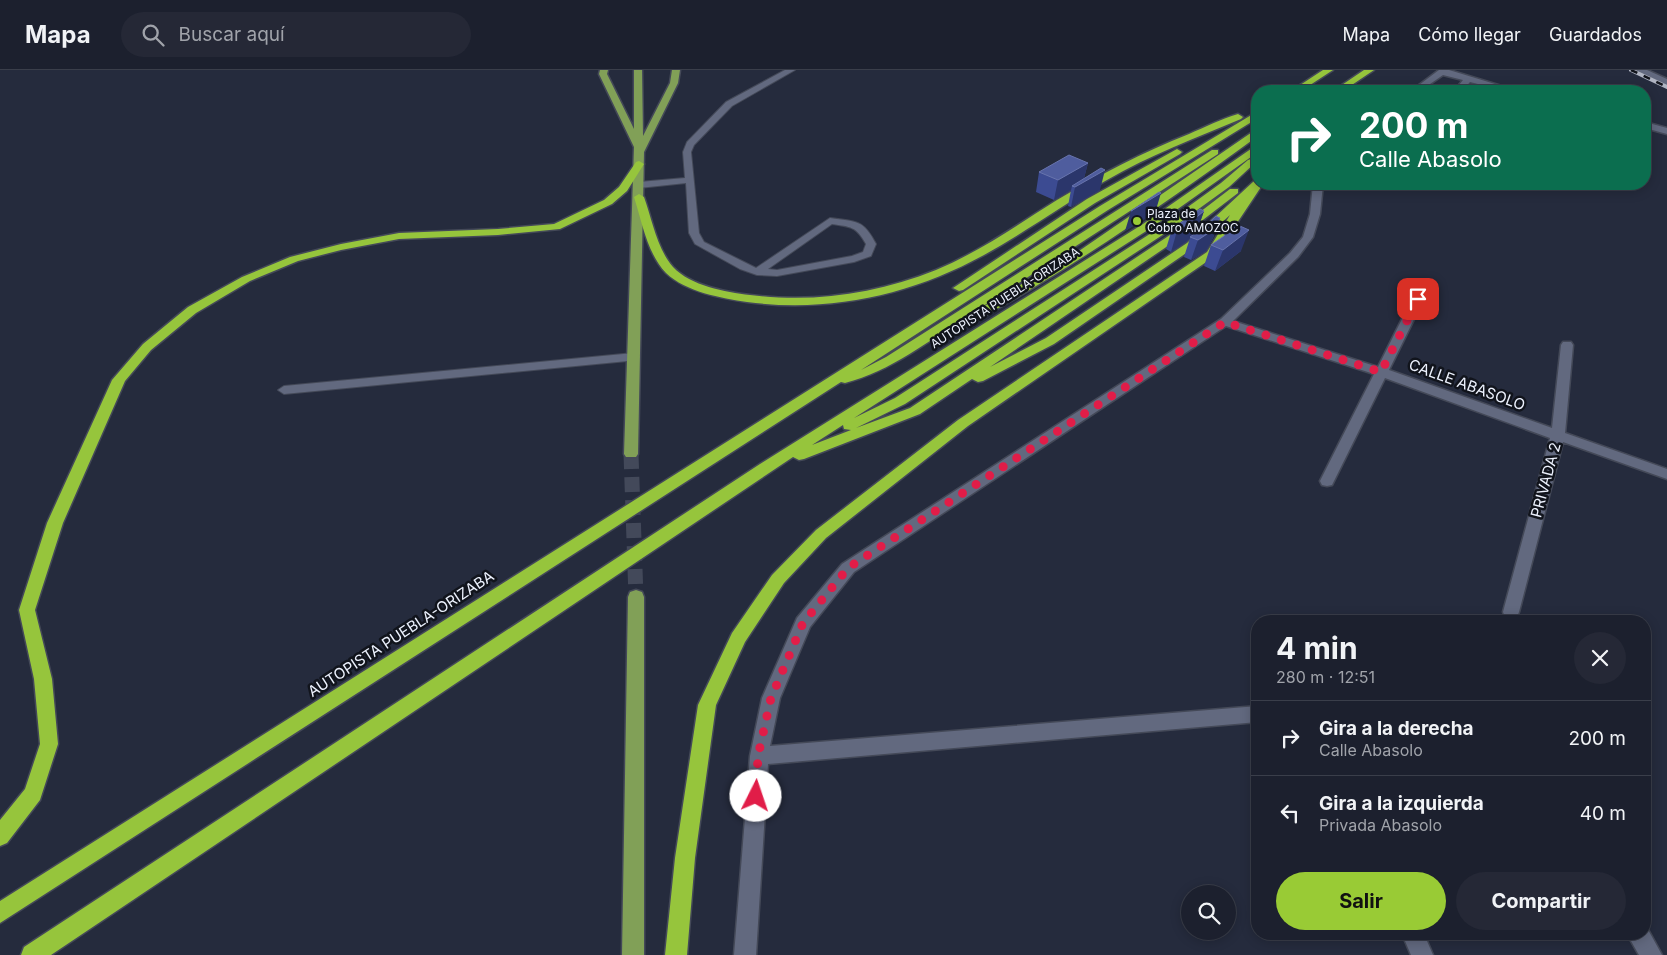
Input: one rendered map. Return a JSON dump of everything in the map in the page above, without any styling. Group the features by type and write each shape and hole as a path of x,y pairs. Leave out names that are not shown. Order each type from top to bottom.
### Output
{"highway":[{"path":"1305,85 1329,70"},
{"path":"1346,85 1370,70"},
{"path":"639,191 659,253 670,270 703,288 753,299 779,302 835,301 860,298 916,283 969,259 1075,194 1150,153 1251,111"},
{"name":"AUTOPISTA PUEBLA-ORIZABA","path":"0,913 1104,208 1251,117"},
{"name":"AUTOPISTA PUEBLA-ORIZABA","path":"890,360 1251,128"},
{"name":"AUTOPISTA PUEBLA-ORIZABA","path":"823,387 867,372 1024,291 1155,204 1251,136"},
{"name":"AUTOPISTA PUEBLA-ORIZABA","path":"32,955 765,468 1147,226 1251,152"},
{"path":"0,836 33,794 49,744 43,679 27,610 55,524 119,380 147,347 192,310 246,279 294,259 341,247 399,236 498,232 556,227 608,202 623,189 639,159"},
{"name":"AUTOPISTA PUEBLA-ORIZABA","path":"765,468 900,401 1160,232 1226,184 1251,162"},
{"name":"AUTOPISTA PUEBLA-ORIZABA","path":"915,410 1174,237 1238,188 1251,174"},
{"name":"AUTOPISTA PUEBLA-ORIZABA","path":"765,468 915,410 1050,341 1191,245 1251,190"},
{"path":"676,955 685,858 708,705 738,638 778,580 821,534 962,423 1211,254 1252,190"}],"main road":[{"path":"604,70 603,74 639,159"},
{"path":"631,454 639,191 638,70"},
{"path":"639,159 674,83 676,70"},
{"path":"634,955 636,597"}],"street":[{"path":"1640,70 1667,82"},
{"path":"1423,85 1443,71 1491,85"},
{"path":"1463,85 1468,79"},
{"path":"1651,127 1667,131"},
{"path":"745,955 758,756 771,698 803,623 848,568 1225,322 1294,255 1308,237 1316,214 1318,190"},
{"path":"1327,480 1418,299"},
{"name":"CALLE ABASOLO","path":"1225,322 1381,372 1667,474"},
{"name":"PRIVADA 2","path":"1511,612 1558,435 1567,345"},
{"path":"758,756 1251,715"},
{"path":"1416,940 1422,955"},
{"path":"1641,940 1650,955"}],"lane":[{"path":"757,272 830,221 853,224 863,229 871,244 866,254 854,259 777,274 757,272 744,268 700,244 694,234 686,152 690,144 729,104 791,70"},
{"path":"639,191 690,180"},
{"path":"284,390 634,357"}],"building":[{"path":"1069,155 1088,163 1058,180 1039,172"},
{"path":"1101,168 1105,170 1075,187 1072,186"},
{"path":"1159,192 1161,193 1131,211"},
{"path":"1200,209 1204,211 1192,221 1177,231 1172,229"},
{"path":"1216,216 1220,218 1213,230 1198,240 1190,237 1203,228"},
{"path":"1233,223 1249,230 1223,250 1211,245 1224,236"}],"tunnel":[{"path":"631,454 636,597"}],"railway":[{"path":"1631,70 1667,87"}],"place":[{"name":"Plaza de Cobro AMOZOC","path":"1137,221"}],"route":[{"path":"756,796 758,756 771,698 803,623 848,568 1225,322 1381,372 1418,299"}]}
